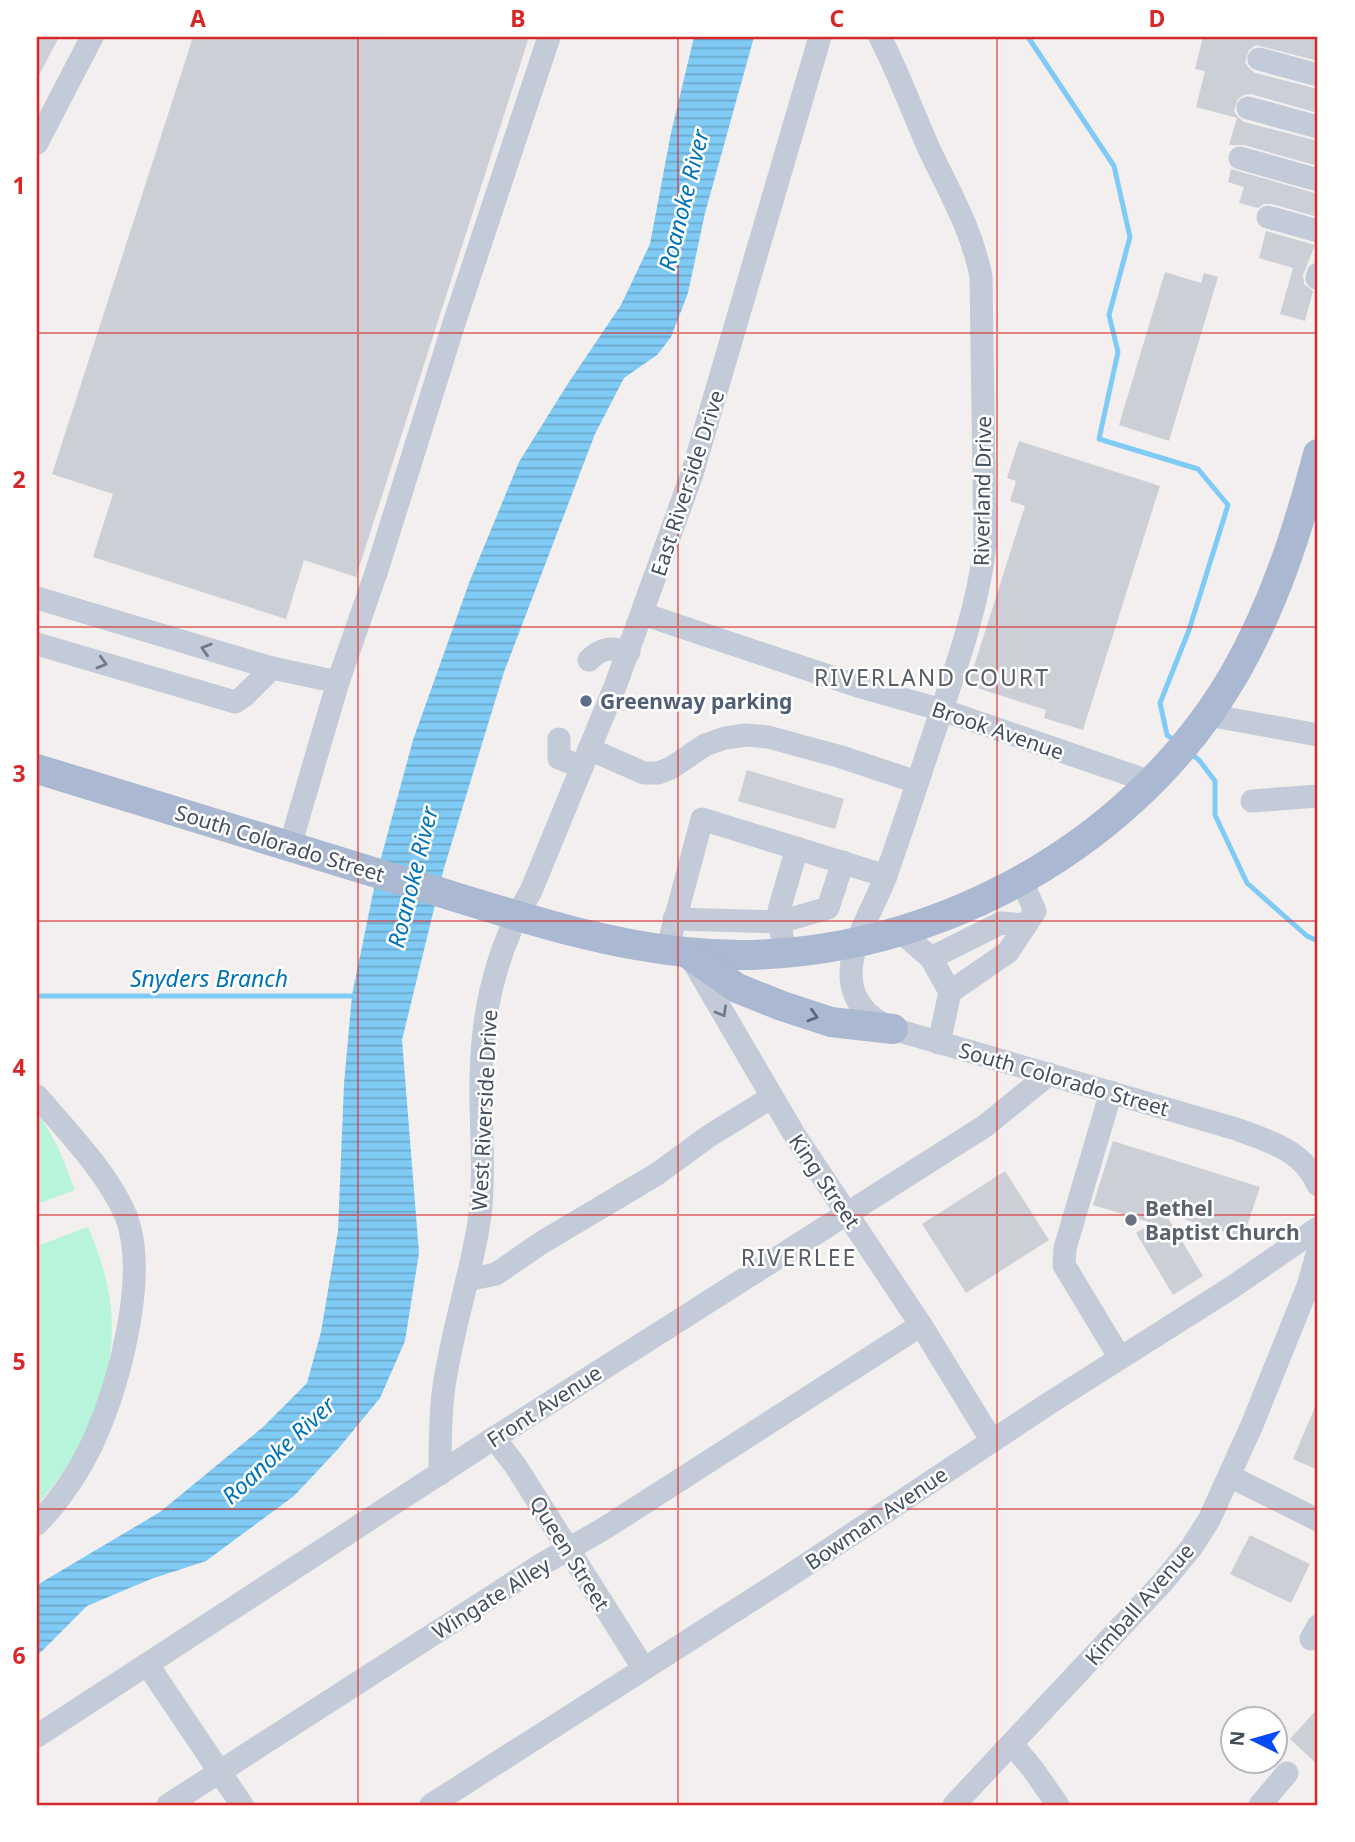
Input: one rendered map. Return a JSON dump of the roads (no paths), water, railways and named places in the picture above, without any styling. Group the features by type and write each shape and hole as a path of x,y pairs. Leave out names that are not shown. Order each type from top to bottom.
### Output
{"main road":[{"path":"855,944 901,932 963,908 1021,879 1097,830 1173,761 1234,674 1262,622 1285,566 1318,454"},
{"name":"South Colorado Street","path":"37,769 481,906 592,936 677,951 733,955 784,954 855,944"},
{"path":"677,951 737,988 782,1006 831,1022 893,1029"}],"street":[{"path":"37,143 92,37"},
{"path":"290,846 338,682 549,37"},
{"name":"East Riverside Drive","path":"516,915 531,891 629,652 696,461 820,37"},
{"name":"Riverland Drive","path":"855,944 886,876 942,710 974,608 985,545 981,276 966,222 930,151 880,37"},
{"path":"1259,59 1318,75"},
{"path":"1248,107 1318,127"},
{"path":"1240,158 1318,180"},
{"path":"1268,217 1318,231"},
{"path":"37,598 272,668 338,682"},
{"name":"Brook Avenue","path":"643,614 861,687 942,710 1152,782"},
{"path":"37,644 234,702 244,696 272,668"},
{"path":"589,660 596,653 612,647 629,652"},
{"path":"1200,726 1318,736"},
{"path":"559,739 559,758 585,758 644,773 658,773 671,768 705,745 725,738 746,735 768,737 917,782"},
{"path":"1252,801 1318,796"},
{"path":"677,951 674,919 702,819 886,876"},
{"path":"784,954 779,909 797,848"},
{"path":"674,919 780,922 828,908 842,862"},
{"path":"950,992 1008,952 1035,911 1021,879"},
{"name":"West Riverside Drive","path":"440,1474 443,1393 479,1222 483,1177 483,1036 491,983 500,951 516,915"},
{"path":"931,958 1001,923 1026,925"},
{"path":"901,932 931,958 950,992 939,1043"},
{"name":"South Colorado Street","path":"855,944 851,976 854,992 869,1015 893,1029 1279,1144 1307,1166 1318,1185"},
{"name":"King Street","path":"677,951 921,1325 992,1441"},
{"name":"Front Avenue","path":"37,1736 494,1438 985,1126 1049,1074"},
{"path":"1111,1092 1065,1248 1064,1265 1120,1358"},
{"path":"37,1096 75,1140 119,1203 131,1233 135,1269 126,1335 100,1425 75,1475 37,1524"},
{"path":"467,1280 496,1274 541,1243 657,1174 709,1136 772,1097"},
{"name":"Bowman Avenue","path":"431,1805 783,1580 992,1441 1231,1288 1318,1228"},
{"name":"Kimball Avenue","path":"954,1805 1170,1575 1191,1548 1209,1520 1229,1476 1308,1286 1318,1255"},
{"name":"Wingate Alley","path":"168,1805 921,1325"},
{"name":"Queen Street","path":"494,1438 515,1465 644,1669"},
{"path":"1229,1476 1318,1520"},
{"path":"147,1664 242,1805"},
{"path":"1012,1744 1058,1805"},
{"path":"1260,1805 1284,1776"}],"water":[{"name":"Roanoke River","path":"694,37 754,37 705,213 688,293 671,337 657,355 624,378 595,434 504,672 444,868 402,1040 419,1253 405,1341 380,1398 294,1496 206,1561 151,1579 87,1606 37,1656 37,1585 160,1512 262,1428 307,1383 321,1332 338,1231 344,1084 352,995 378,869 413,740 469,583 519,462 621,305 650,244 671,133"}],"waterway":[{"path":"1028,37 1114,166 1130,237 1109,315 1118,352 1099,439 1198,469 1228,505 1189,630 1160,703 1167,735 1175,741"},
{"path":"1191,754 1215,781 1215,815 1247,883 1307,936 1318,941"},
{"name":"Snyders Branch","path":"37,996 358,996"}],"place":[{"name":"Greenway parking","path":"586,701"},
{"name":"Bethel Baptist Church","path":"1131,1220"}],"district":[{"name":"RIVERLAND COURT","path":"932,677"},
{"name":"RIVERLEE","path":"799,1257"}]}
